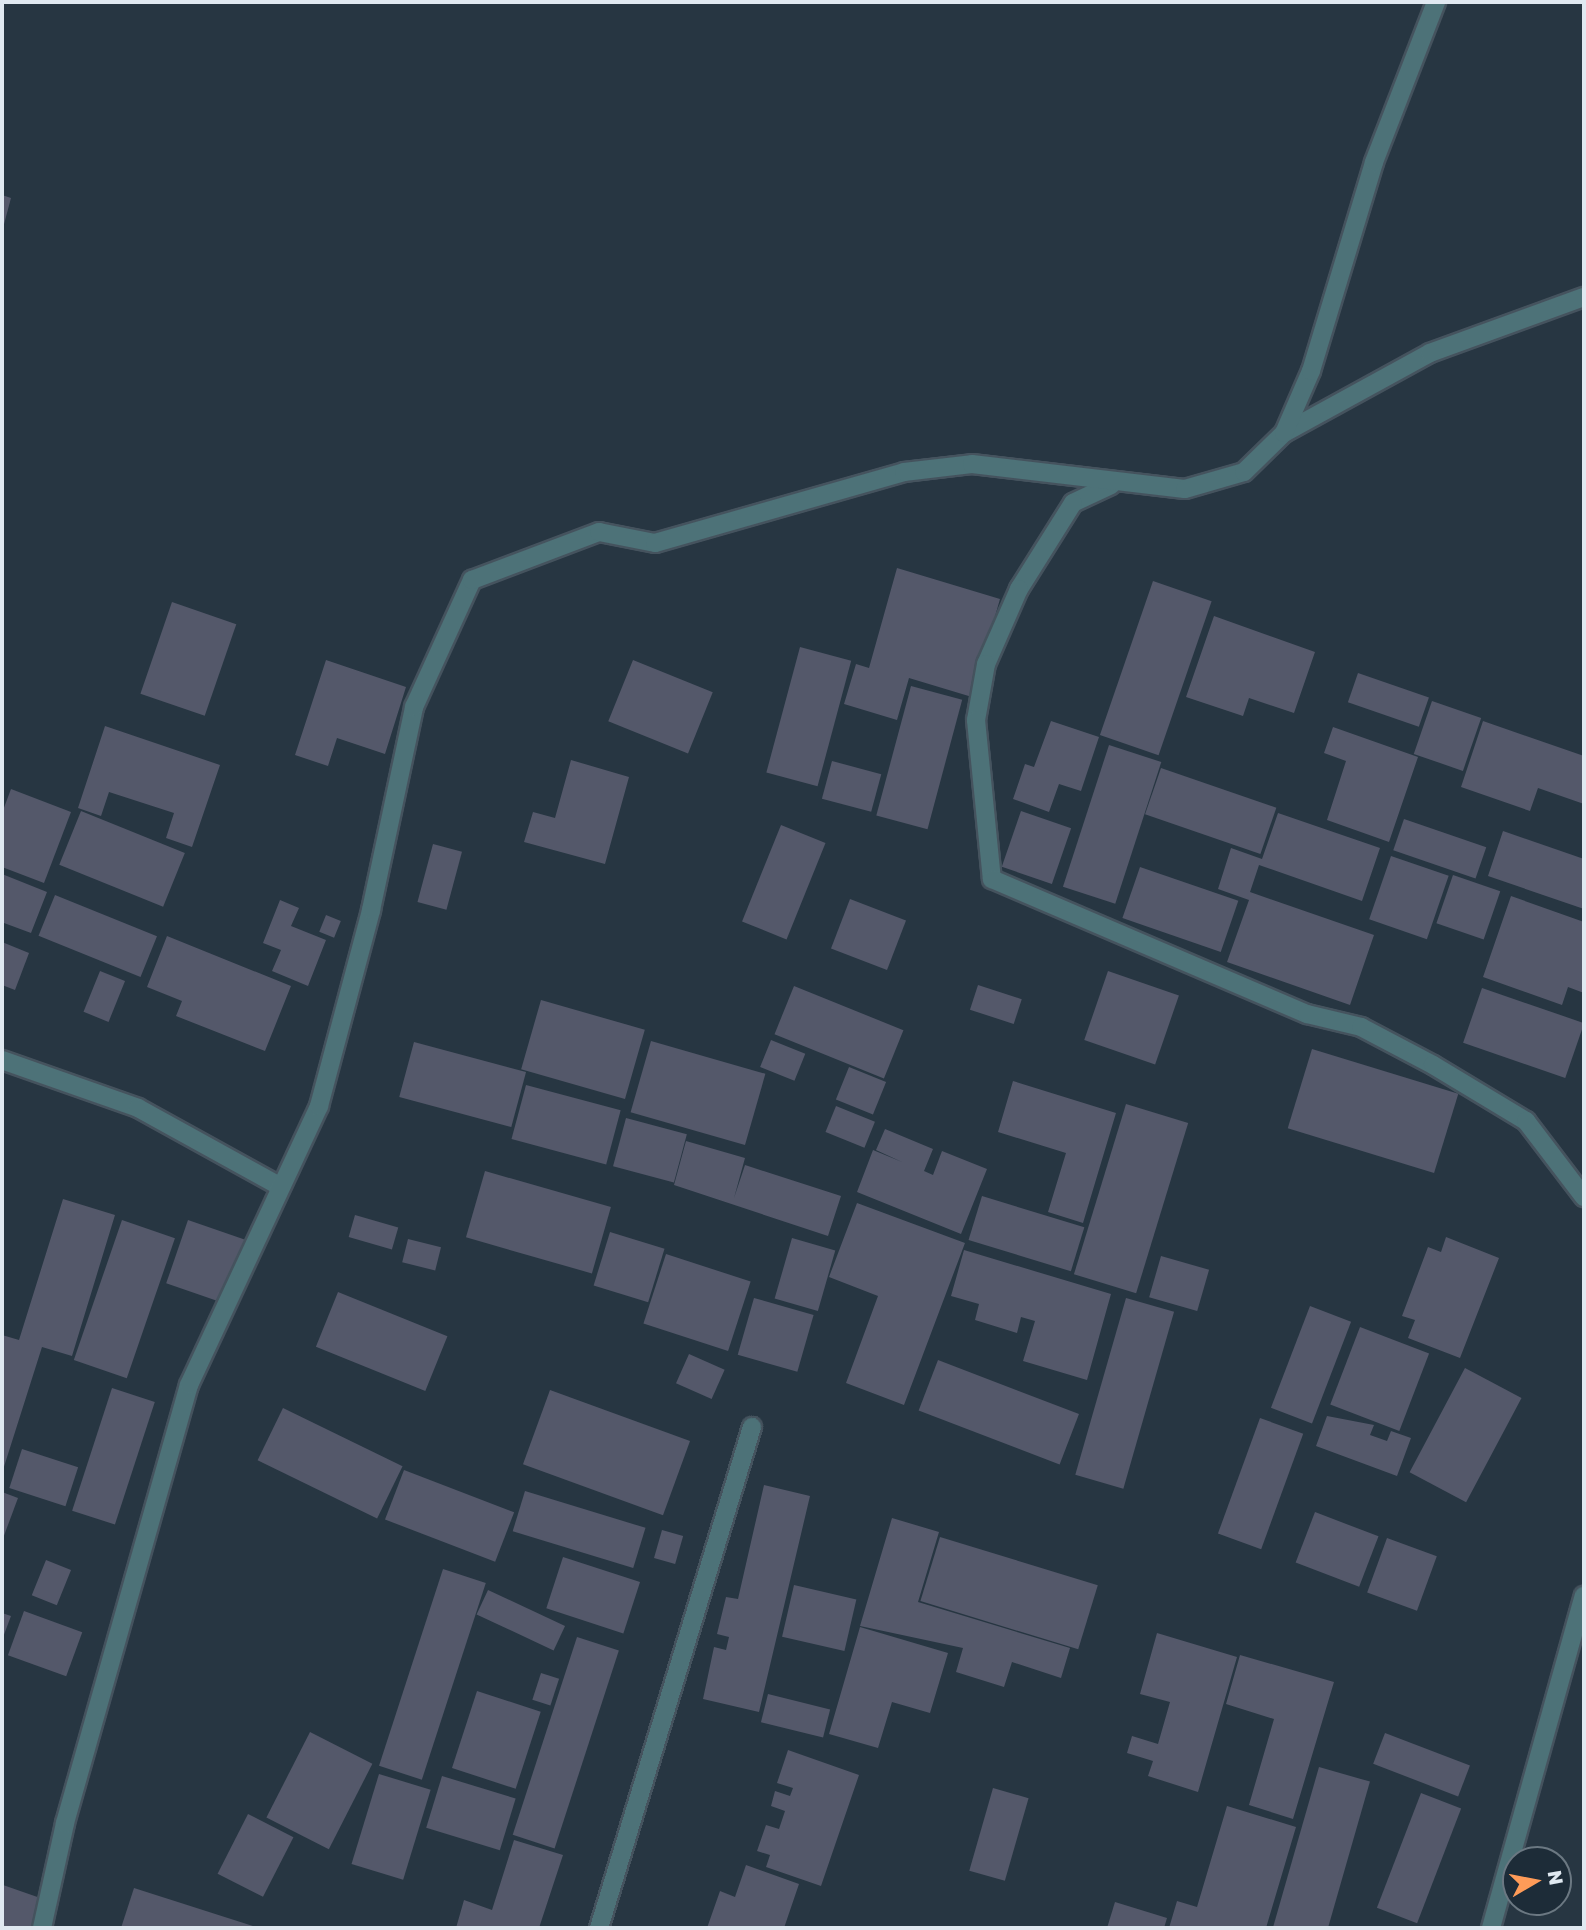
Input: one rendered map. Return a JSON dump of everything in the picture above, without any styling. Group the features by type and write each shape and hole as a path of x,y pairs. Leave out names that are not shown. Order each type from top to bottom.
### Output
{"street":[{"path":"1284,433 1311,371 1374,162 1436,2"},
{"path":"42,1928 65,1823 189,1385 319,1106 371,911 414,707 472,580 599,532 655,543 904,472 972,464 1114,484 1185,489 1244,471 1284,433 1430,353 1584,297"},
{"path":"1114,484 1073,503 1019,589 986,664 976,720 992,879 1307,1014 1361,1027 1433,1065 1525,1121 1584,1197"},
{"path":"2,1060 138,1108 281,1187"},
{"path":"599,1928 752,1427"},
{"path":"1491,1928 1584,1596"}],"building":[{"path":"2,195 11,198 3,228 2,228"},
{"path":"897,568 1000,599 972,697 909,678 897,720 844,704 856,664 869,668"},
{"path":"1153,581 1212,601 1159,755 1100,735"},
{"path":"172,602 236,624 205,716 140,694"},
{"path":"1214,616 1315,652 1294,713 1249,698 1243,716 1186,697"},
{"path":"800,647 851,661 818,786 766,773"},
{"path":"326,660 406,687 385,754 337,738 328,766 295,755"},
{"path":"633,660 713,692 688,753 608,721"},
{"path":"1358,673 1429,697 1419,727 1348,702"},
{"path":"911,686 962,700 928,829 876,815"},
{"path":"1432,701 1481,718 1463,771 1414,754"},
{"path":"1051,721 1099,737 1081,791 1059,784 1049,812 1013,799 1025,764 1034,767"},
{"path":"1483,721 1584,756 1584,804 1538,788 1530,811 1461,787"},
{"path":"105,726 220,765 192,847 166,838 174,813 109,792 101,816 78,808"},
{"path":"1333,727 1418,757 1389,842 1327,820 1346,761 1324,753"},
{"path":"1109,745 1161,762 1115,904 1063,887"},
{"path":"571,760 629,777 605,864 524,842 533,812 555,818"},
{"path":"832,761 881,774 871,812 822,799"},
{"path":"1161,768 1276,808 1260,854 1145,814"},
{"path":"11,789 71,812 44,883 2,867 2,813"},
{"path":"81,811 185,853 163,907 59,865"},
{"path":"1021,811 1071,828 1052,884 1002,867"},
{"path":"1278,813 1380,848 1362,901 1259,865 1250,892 1374,935 1350,1005 1227,962 1249,900 1218,889 1231,848 1262,859"},
{"path":"1404,819 1486,847 1476,879 1393,850"},
{"path":"781,825 826,843 787,939 742,921"},
{"path":"1503,831 1584,859 1584,909 1488,876"},
{"path":"433,844 462,852 446,910 417,902"},
{"path":"1391,856 1449,876 1427,939 1369,919"},
{"path":"1140,867 1238,901 1221,952 1122,918"},
{"path":"2,874 47,892 31,933 4,923 2,929"},
{"path":"1453,875 1500,891 1484,939 1436,923"},
{"path":"55,895 157,936 141,977 39,936"},
{"path":"1511,896 1584,922 1584,993 1568,987 1562,1005 1483,977"},
{"path":"850,899 906,921 887,970 831,948"},
{"path":"280,900 299,908 291,926 326,940 308,986 272,971 281,950 263,943"},
{"path":"326,915 341,921 334,938 319,932"},
{"path":"167,936 291,986 265,1051 176,1016 182,1001 147,987"},
{"path":"2,942 29,953 15,990 2,985"},
{"path":"100,971 125,981 109,1022 84,1012"},
{"path":"1108,971 1179,995 1155,1064 1084,1040"},
{"path":"978,985 1022,999 1014,1024 970,1010"},
{"path":"794,986 903,1030 884,1078 775,1034"},
{"path":"1482,988 1584,1023 1565,1078 1463,1043"},
{"path":"541,1000 645,1030 625,1099 521,1069"},
{"path":"771,1040 805,1054 794,1081 760,1067"},
{"path":"651,1041 765,1074 745,1145 631,1112"},
{"path":"414,1042 526,1072 511,1127 399,1097"},
{"path":"1312,1049 1458,1094 1434,1173 1288,1128"},
{"path":"849,1067 886,1082 873,1114 836,1099"},
{"path":"1013,1081 1116,1113 1083,1223 1048,1212 1066,1153 998,1132"},
{"path":"526,1085 621,1110 606,1164 512,1139"},
{"path":"1126,1104 1188,1123 1136,1293 1074,1274"},
{"path":"836,1106 875,1122 864,1148 826,1132"},
{"path":"626,1118 687,1134 674,1183 613,1166"},
{"path":"885,1129 933,1149 924,1171 933,1175 942,1151 987,1169 961,1234 857,1192 873,1150 902,1162 876,1150"},
{"path":"686,1141 745,1158 734,1198 745,1165 841,1196 828,1236 674,1185"},
{"path":"485,1171 611,1207 592,1273 466,1237"},
{"path":"982,1196 1084,1227 1071,1271 969,1240"},
{"path":"63,1199 115,1215 72,1356 42,1347 2,1473 2,1335 19,1340"},
{"path":"857,1203 965,1243 904,1405 846,1383 878,1296 829,1277"},
{"path":"355,1215 398,1227 392,1250 349,1237"},
{"path":"122,1220 175,1238 127,1378 74,1360"},
{"path":"188,1220 247,1240 225,1304 166,1283"},
{"path":"610,1232 665,1249 648,1302 594,1286"},
{"path":"1446,1237 1499,1258 1460,1358 1408,1338 1415,1320 1402,1316 1428,1247 1441,1252"},
{"path":"792,1238 835,1250 818,1311 775,1299"},
{"path":"408,1239 441,1247 435,1271 402,1262"},
{"path":"964,1250 1111,1294 1087,1380 1023,1361 1035,1321 1021,1317 1017,1333 975,1320 979,1304 951,1296"},
{"path":"666,1254 751,1282 728,1351 643,1323"},
{"path":"1161,1256 1209,1270 1197,1311 1149,1297"},
{"path":"338,1292 447,1336 425,1391 316,1347"},
{"path":"754,1298 814,1315 797,1372 738,1355"},
{"path":"1126,1298 1174,1312 1123,1489 1075,1475"},
{"path":"1310,1306 1351,1322 1312,1424 1271,1408"},
{"path":"1360,1327 1429,1354 1399,1431 1330,1404"},
{"path":"689,1354 725,1370 712,1399 676,1383"},
{"path":"938,1360 1079,1414 1060,1465 919,1410"},
{"path":"1465,1368 1522,1398 1466,1502 1410,1472"},
{"path":"112,1388 155,1402 115,1525 72,1511"},
{"path":"550,1390 690,1441 663,1515 523,1464"},
{"path":"283,1408 403,1466 377,1518 258,1460"},
{"path":"1327,1416 1374,1425 1370,1435 1387,1441 1391,1431 1411,1438 1397,1476 1316,1446"},
{"path":"1260,1418 1303,1434 1261,1549 1218,1534"},
{"path":"22,1449 78,1467 65,1506 9,1488"},
{"path":"404,1470 514,1512 495,1562 385,1519"},
{"path":"764,1485 810,1496 759,1712 703,1699 714,1647 726,1650 729,1637 717,1634 726,1597 738,1599"},
{"path":"525,1491 645,1528 633,1568 513,1531"},
{"path":"2,1492 18,1498 2,1541"},
{"path":"1315,1512 1378,1536 1359,1587 1296,1562"},
{"path":"892,1518 939,1532 918,1602 1070,1648 1061,1678 1012,1662 1004,1687 956,1672 963,1648 860,1626"},
{"path":"662,1530 683,1536 675,1564 654,1558"},
{"path":"940,1537 1098,1585 1078,1649 920,1601"},
{"path":"1387,1538 1437,1556 1417,1611 1367,1593"},
{"path":"563,1557 640,1582 623,1633 546,1608"},
{"path":"46,1560 71,1570 57,1605 32,1595"},
{"path":"443,1569 486,1583 422,1780 379,1766"},
{"path":"794,1585 856,1599 844,1651 782,1637"},
{"path":"488,1590 565,1626 554,1650 477,1614"},
{"path":"24,1611 82,1632 66,1676 8,1655"},
{"path":"2,1613 11,1616 2,1640"},
{"path":"860,1627 948,1653 930,1713 892,1702 878,1748 829,1734"},
{"path":"1157,1633 1237,1657 1198,1792 1148,1776 1153,1761 1127,1753 1132,1736 1158,1744 1170,1702 1140,1694"},
{"path":"577,1637 619,1651 555,1848 513,1835"},
{"path":"1240,1655 1334,1682 1293,1819 1249,1805 1274,1719 1226,1704"},
{"path":"541,1673 559,1679 550,1706 532,1700"},
{"path":"477,1691 541,1712 516,1789 452,1768"},
{"path":"768,1694 830,1709 823,1738 761,1722"},
{"path":"310,1732 372,1764 329,1849 266,1818"},
{"path":"1385,1733 1470,1766 1458,1796 1373,1764"},
{"path":"788,1750 859,1775 821,1886 766,1867 770,1855 757,1851 766,1825 779,1829 785,1811 771,1806 775,1791 790,1796 793,1788 777,1783"},
{"path":"1319,1767 1370,1782 1328,1928 1273,1928"},
{"path":"379,1774 431,1790 403,1880 352,1864"},
{"path":"442,1776 516,1799 500,1850 426,1828"},
{"path":"993,1788 1029,1798 1005,1881 969,1871"},
{"path":"1421,1793 1461,1808 1417,1923 1377,1908"},
{"path":"1227,1806 1296,1827 1266,1928 1169,1928 1177,1901 1197,1907"},
{"path":"248,1814 293,1837 263,1897 218,1874"},
{"path":"514,1840 563,1855 539,1928 456,1928 464,1900 492,1910"},
{"path":"746,1865 799,1884 784,1928 707,1928 720,1891 735,1897"},
{"path":"3,1885 46,1900 36,1928 2,1928"},
{"path":"134,1888 259,1928 121,1928"},
{"path":"1115,1902 1167,1918 1164,1928 1107,1928"}]}
